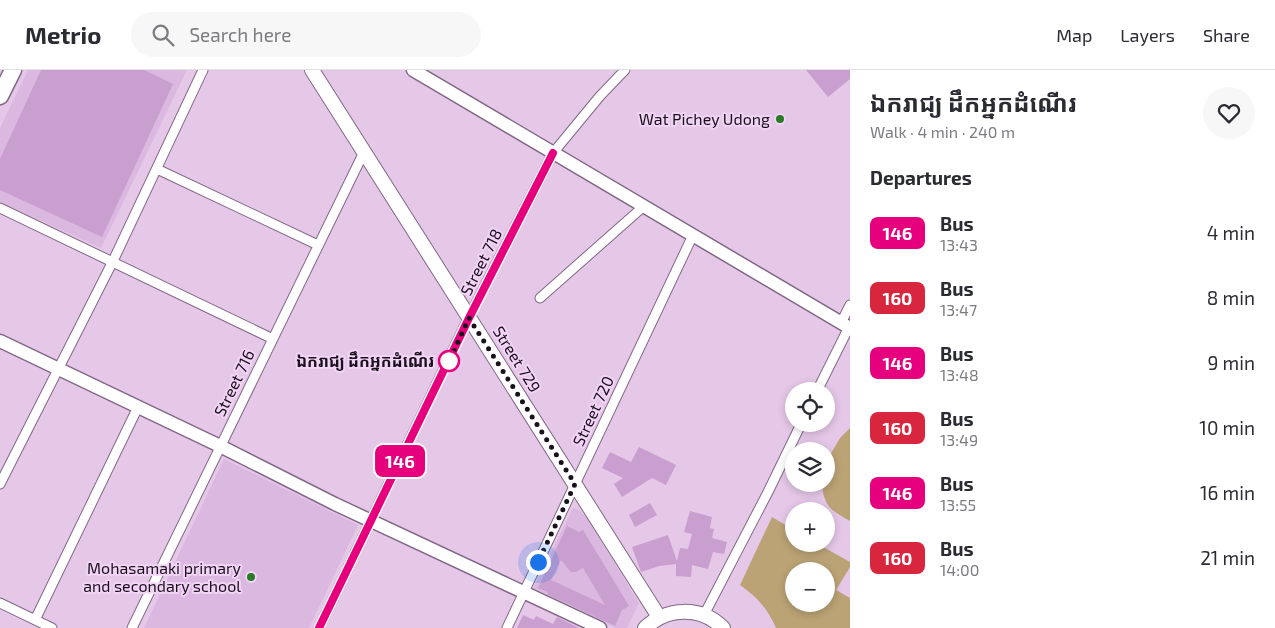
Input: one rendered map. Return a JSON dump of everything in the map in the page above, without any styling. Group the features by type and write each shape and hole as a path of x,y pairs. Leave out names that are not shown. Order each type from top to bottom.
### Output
{"highway":[{"path":"0,96 13,70"}],"main road":[{"name":"Street 729","path":"312,70 659,617"},
{"path":"645,628 659,617 668,613 682,612 704,615 717,622 723,628"}],"street":[{"path":"0,484 112,261 203,70"},
{"path":"413,70 847,326"},
{"name":"Street 718","path":"319,628 469,318 553,153 600,96 625,70"},
{"name":"Street 716","path":"132,628 364,152"},
{"path":"156,169 318,245"},
{"path":"540,298 644,206"},
{"path":"0,208 273,338"},
{"name":"Street 720","path":"508,628 693,235"},
{"path":"821,382 847,326 850,304"},
{"path":"0,341 372,521 600,628"},
{"path":"35,620 138,407"},
{"path":"704,615 797,432"},
{"path":"0,603 52,628"}],"shaded area":[{"path":"28,70 187,70 101,248 0,202 0,128"},
{"path":"850,428 850,521 835,511 835,502 827,502 823,492 835,492 835,447"},
{"name":"Mohasamaki primary and secondary school","path":"224,459 358,525 309,628 144,628"},
{"path":"573,508 579,510 587,518 639,603 627,628 616,628 533,589"},
{"path":"772,517 785,525 785,552 832,552 850,562 850,567 836,590 850,598 850,628 776,628 769,615 752,594 740,585"}],"building":[{"path":"41,70 144,70 173,84 102,237 0,190 0,159"},
{"path":"806,70 850,70 850,79 828,97"},
{"path":"639,447 676,465 666,485 652,478 622,497 614,484 623,478 602,468 610,452 631,462"},
{"path":"650,503 657,515 635,527 629,515"},
{"path":"690,511 712,517 710,528 714,529 712,538 727,542 724,554 713,552 708,569 692,565 691,577 676,576 676,564 659,566 641,572 632,547 668,535 677,561 680,548 688,549 692,534 684,532"},
{"path":"567,526 579,532 583,530 629,606 622,610 615,626 538,588","holes":["561,560 571,572 576,572 583,568 605,605 551,580"]},
{"path":"523,615 534,620 536,616 553,624 557,617 579,628 517,628"}],"bus line":[{"name":"146","path":"319,628 469,318 553,153"}],"place":[{"name":"Wat Pichey Udong","path":"780,119"},
{"name":"ឯករាជ្យ ដឹកអ្នកដំណើរ","path":"449,361"},
{"name":"Mohasamaki primary and secondary school","path":"251,577"}],"route":[{"path":"449,361 446,368 469,318 575,484 538,562"}]}
